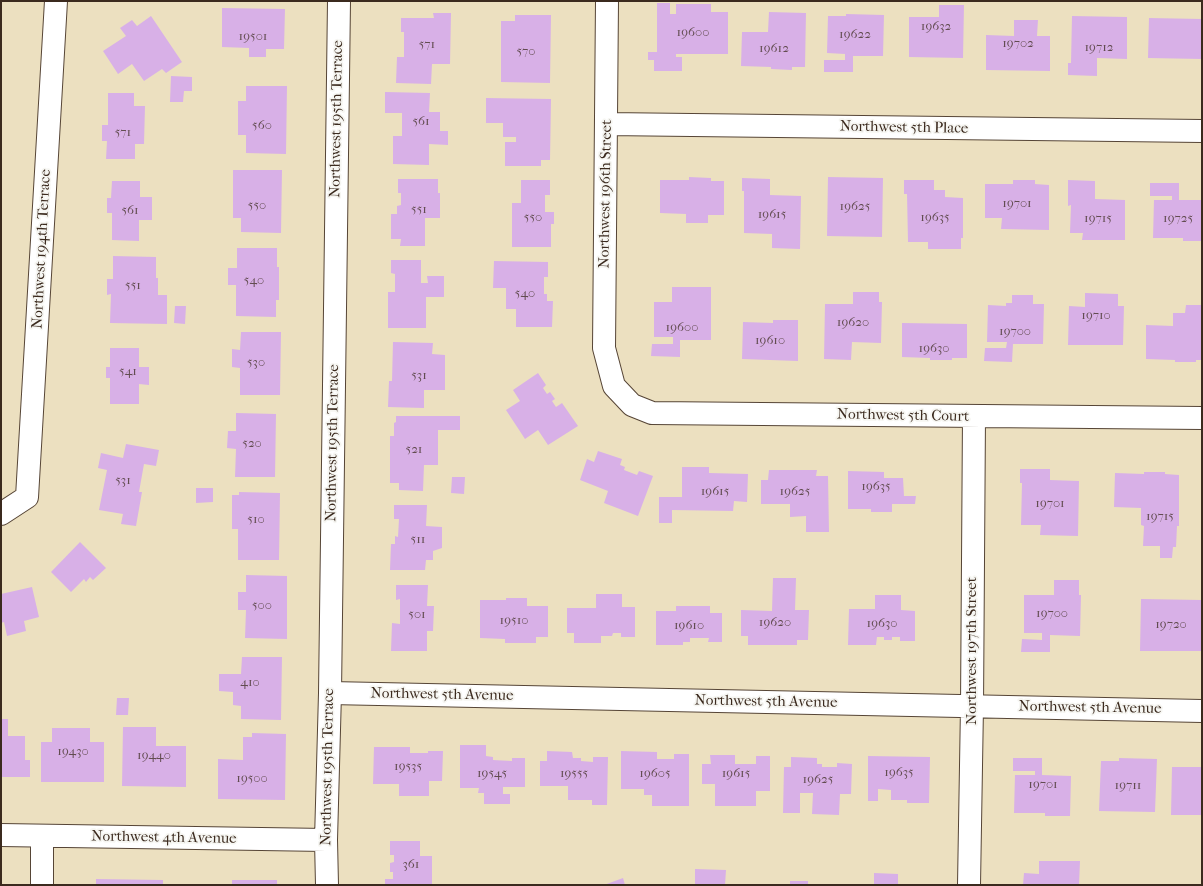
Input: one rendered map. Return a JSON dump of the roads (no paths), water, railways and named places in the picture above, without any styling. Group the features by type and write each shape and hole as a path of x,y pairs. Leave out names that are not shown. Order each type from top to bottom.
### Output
{"street":[{"name":"Northwest 194th Terrace","path":"1,514 27,497 56,1"},
{"name":"Northwest 195th Terrace","path":"327,885 326,840 330,693 338,1"},
{"name":"Northwest 196th Street","path":"607,1 604,348 614,386"},
{"name":"Northwest 5th Place","path":"607,124 1202,131"},
{"name":"Northwest 5th Court","path":"614,386 632,405 652,413 1202,418"},
{"name":"Northwest 197th Street","path":"969,885 974,416"},
{"name":"Northwest 5th Avenue","path":"330,693 1202,711"},
{"name":"Northwest 4th Avenue","path":"1,835 326,840"},
{"path":"42,836 42,885"}]}
